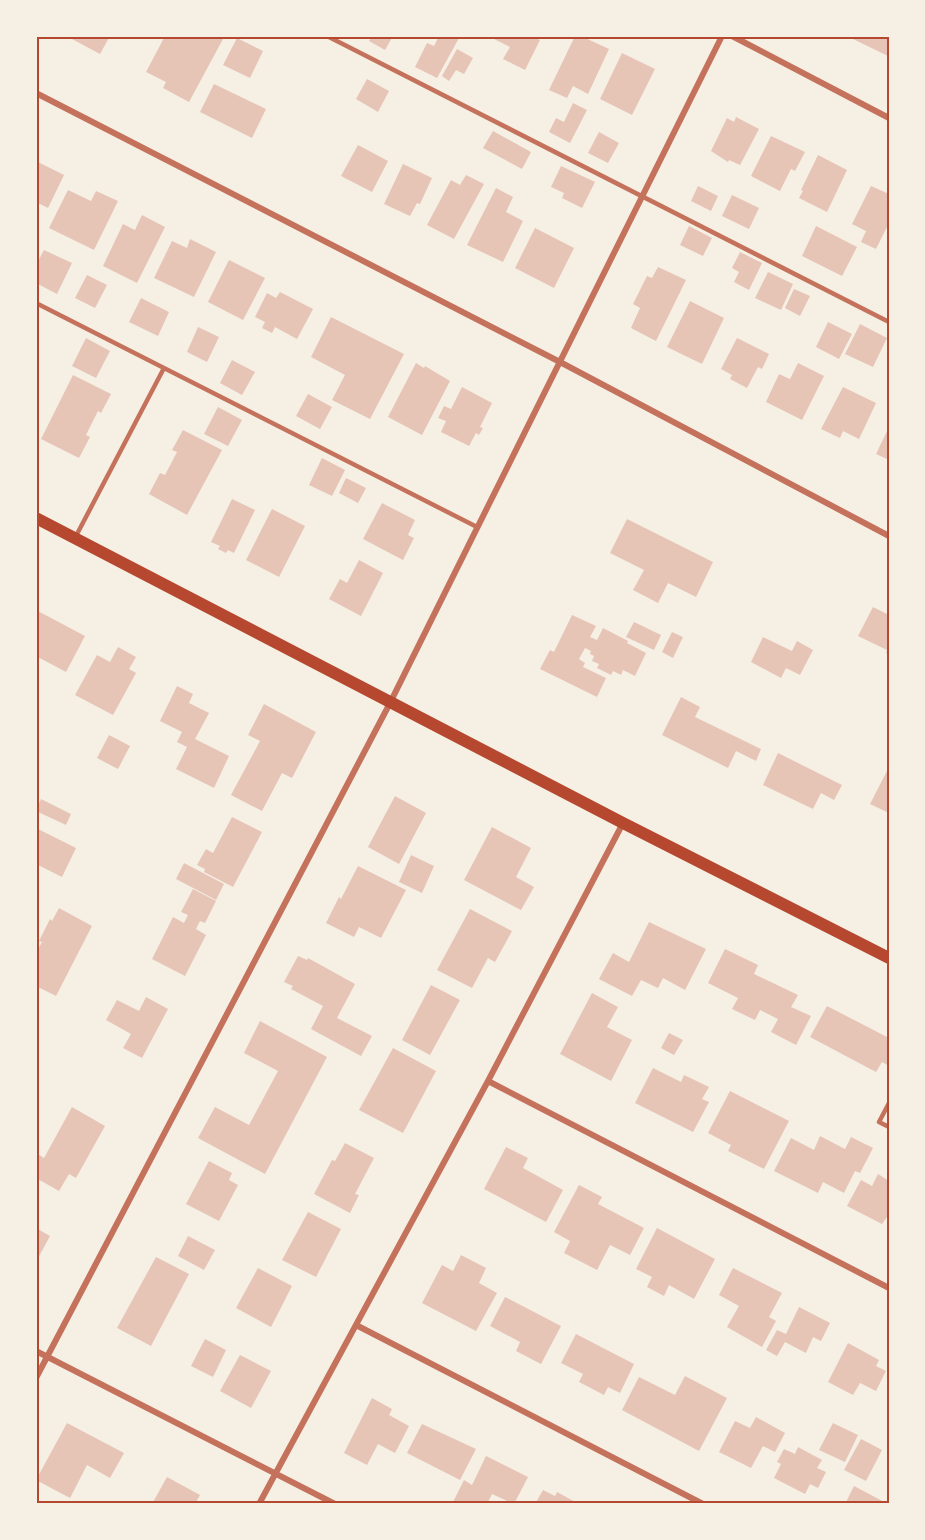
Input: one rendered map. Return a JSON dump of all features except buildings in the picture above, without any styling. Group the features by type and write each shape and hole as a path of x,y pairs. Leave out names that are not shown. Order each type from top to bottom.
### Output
{"main road":[{"path":"36,518 390,703 889,958"}],"street":[{"path":"36,1378 390,703 722,36"},
{"path":"732,36 889,118"},
{"path":"36,93 560,362 889,536"},
{"path":"259,1504 488,1081 623,823"},
{"path":"488,1081 889,1288"},
{"path":"356,1325 703,1504"},
{"path":"36,1351 335,1504"}],"lane":[{"path":"327,36 889,322"},
{"path":"36,303 477,527"},
{"path":"75,538 164,368"},
{"path":"889,1103 879,1122 889,1127"}]}
